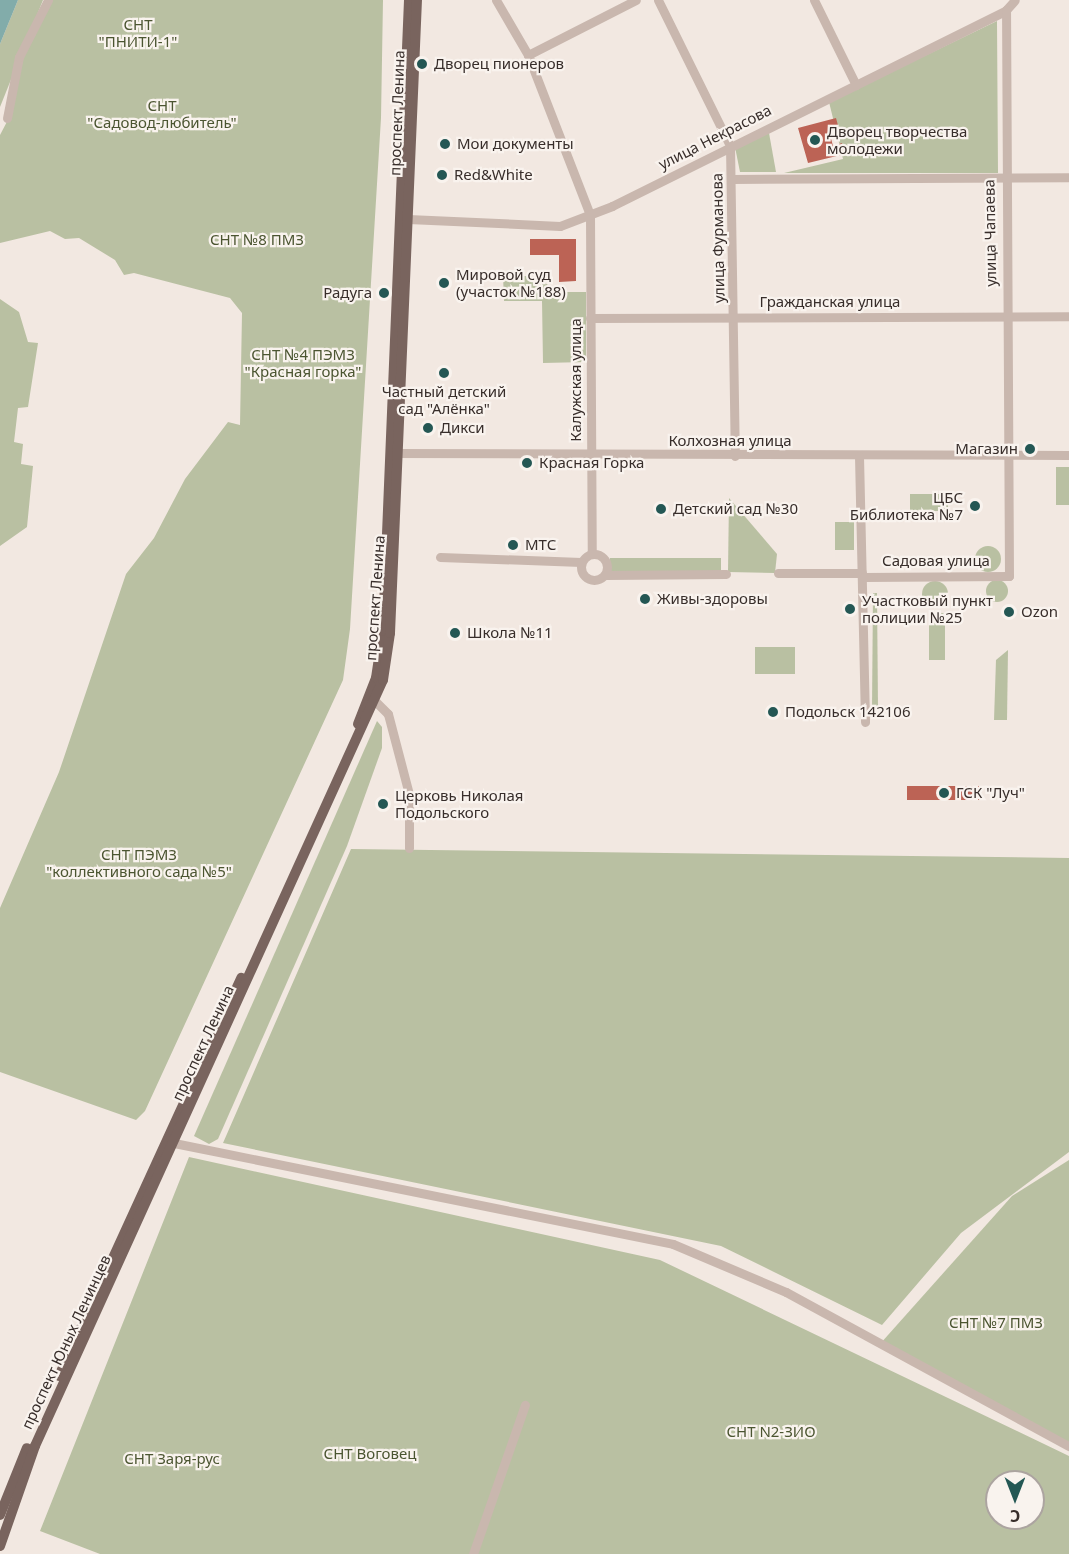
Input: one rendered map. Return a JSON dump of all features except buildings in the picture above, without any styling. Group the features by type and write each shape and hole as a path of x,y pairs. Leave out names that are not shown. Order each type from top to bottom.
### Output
{"main road":[{"name":"проспект Ленина","path":"169,1147 376,702 390,633 409,0"},
{"name":"проспект Ленина","path":"169,1147 376,678 383,631 395,453 417,0"},
{"name":"проспект Юных Ленинцев","path":"0,1515 169,1147"},
{"name":"проспект Юных Ленинцев","path":"0,1546 35,1446 169,1147"}],"street":[{"path":"7,118 19,57 48,0"},
{"name":"Калужская улица","path":"496,0 528,56 590,215 592,554"},
{"path":"528,56 636,0"},
{"name":"улица Фурманова","path":"658,0 730,146 735,456"},
{"path":"814,0 856,84"},
{"name":"улица Некрасова","path":"408,219 560,226 590,215 1006,10 1015,0"},
{"name":"улица Чапаева","path":"1006,10 1004,179 1009,576"},
{"path":"732,179 1069,177"},
{"name":"Гражданская улица","path":"590,318 1069,316"},
{"name":"Колхозная улица","path":"395,453 591,456 1069,455"},
{"path":"859,456 865,722"},
{"path":"440,557 581,562 592,554 604,558 605,575"},
{"path":"581,562 586,578 594,581 605,575 726,574"},
{"name":"Садовая улица","path":"778,573 1009,576"},
{"path":"376,702 388,714 409,795 409,848"},
{"path":"169,1147 673,1244 786,1292 1069,1446"},
{"path":"473,1554 525,1405"}],"green space":[{"path":"18,0 43,0 0,107 0,44"},
{"path":"50,0 383,0 381,118 350,629 343,680 145,1111 136,1120 0,1072 0,908 59,772 126,574 154,538 185,479 228,422 240,425 242,313 230,298 134,273 124,275 115,260 79,238 65,239 50,231 0,243 0,135 11,114 21,58"},
{"path":"997,21 998,173 784,173 843,159 829,102"},
{"path":"769,133 776,172 740,172 735,147"},
{"path":"503,276 530,276 563,292 586,292 586,362 543,363 542,301 504,301"},
{"path":"0,299 19,312 28,342 38,343 28,407 18,408 14,442 23,444 21,464 33,466 27,527 0,546"},
{"path":"1056,467 1069,467 1069,505 1056,505"},
{"path":"910,494 948,494 948,511 910,511"},
{"path":"729,498 777,554 775,573 728,572"},
{"path":"835,522 854,522 854,550 835,550"},
{"path":"988,546 997,550 1001,559 997,568 988,572 979,568 975,559 979,550"},
{"path":"610,558 721,558 721,571 610,571"},
{"path":"997,580 1005,583 1008,591 1005,599 997,602 989,599 986,591 989,583"},
{"path":"935,581 944,585 948,594 944,603 935,607 926,603 922,594 926,585"},
{"path":"873,593 877,593 878,708 872,708"},
{"path":"929,613 945,613 945,660 929,660"},
{"path":"755,647 795,647 795,674 755,674"},
{"path":"1008,650 1007,720 994,720 996,660"},
{"path":"377,721 382,727 382,748 347,846 218,1139 209,1144 194,1136"},
{"path":"351,849 1069,858 1069,1152 961,1233 882,1325 721,1246 223,1143"},
{"path":"189,1157 660,1260 1069,1456 1069,1554 100,1554 40,1531"},
{"name":"СНТ №7 ПМЗ","path":"1069,1160 1069,1446 880,1344 1012,1196"}],"water":[{"path":"0,0 18,0 0,44"}],"place":[{"name":"Дворец пионеров","path":"422,64"},
{"name":"Дворец творчества молодежи","path":"815,140"},
{"name":"Мои документы","path":"445,144"},
{"name":"Red&White","path":"442,175"},
{"name":"Мировой суд (участок №188)","path":"444,283"},
{"name":"Радуга","path":"384,293"},
{"name":"Частный детский сад \"Алёнка\"","path":"444,373"},
{"name":"Дикси","path":"428,428"},
{"name":"Магазин","path":"1030,449"},
{"name":"Красная Горка","path":"527,463"},
{"name":"ЦБС Библиотека №7","path":"975,506"},
{"name":"Детский сад №30","path":"661,509"},
{"name":"МТС","path":"513,545"},
{"name":"Живы-здоровы","path":"645,599"},
{"name":"Участковый пункт полиции №25","path":"850,609"},
{"name":"Ozon","path":"1009,612"},
{"name":"Школа №11","path":"455,633"},
{"name":"Подольск 142106","path":"773,712"},
{"name":"ГСК \"Луч\"","path":"944,793"},
{"name":"Церковь Николая Подольского","path":"383,804"}],"park label":[{"name":"СНТ \"ПНИТИ-1\"","path":"138,32"},
{"name":"СНТ \"Садовод-любитель\"","path":"162,114"},
{"name":"СНТ №8 ПМЗ","path":"257,240"},
{"name":"СНТ №4 ПЭМЗ \"Красная горка\"","path":"303,362"},
{"name":"СНТ ПЭМЗ \"коллективного сада №5\"","path":"139,862"},
{"name":"СНТ N2-ЗИО","path":"771,1432"},
{"name":"СНТ Воговец","path":"370,1454"},
{"name":"СНТ Заря-рус","path":"172,1459"}]}
